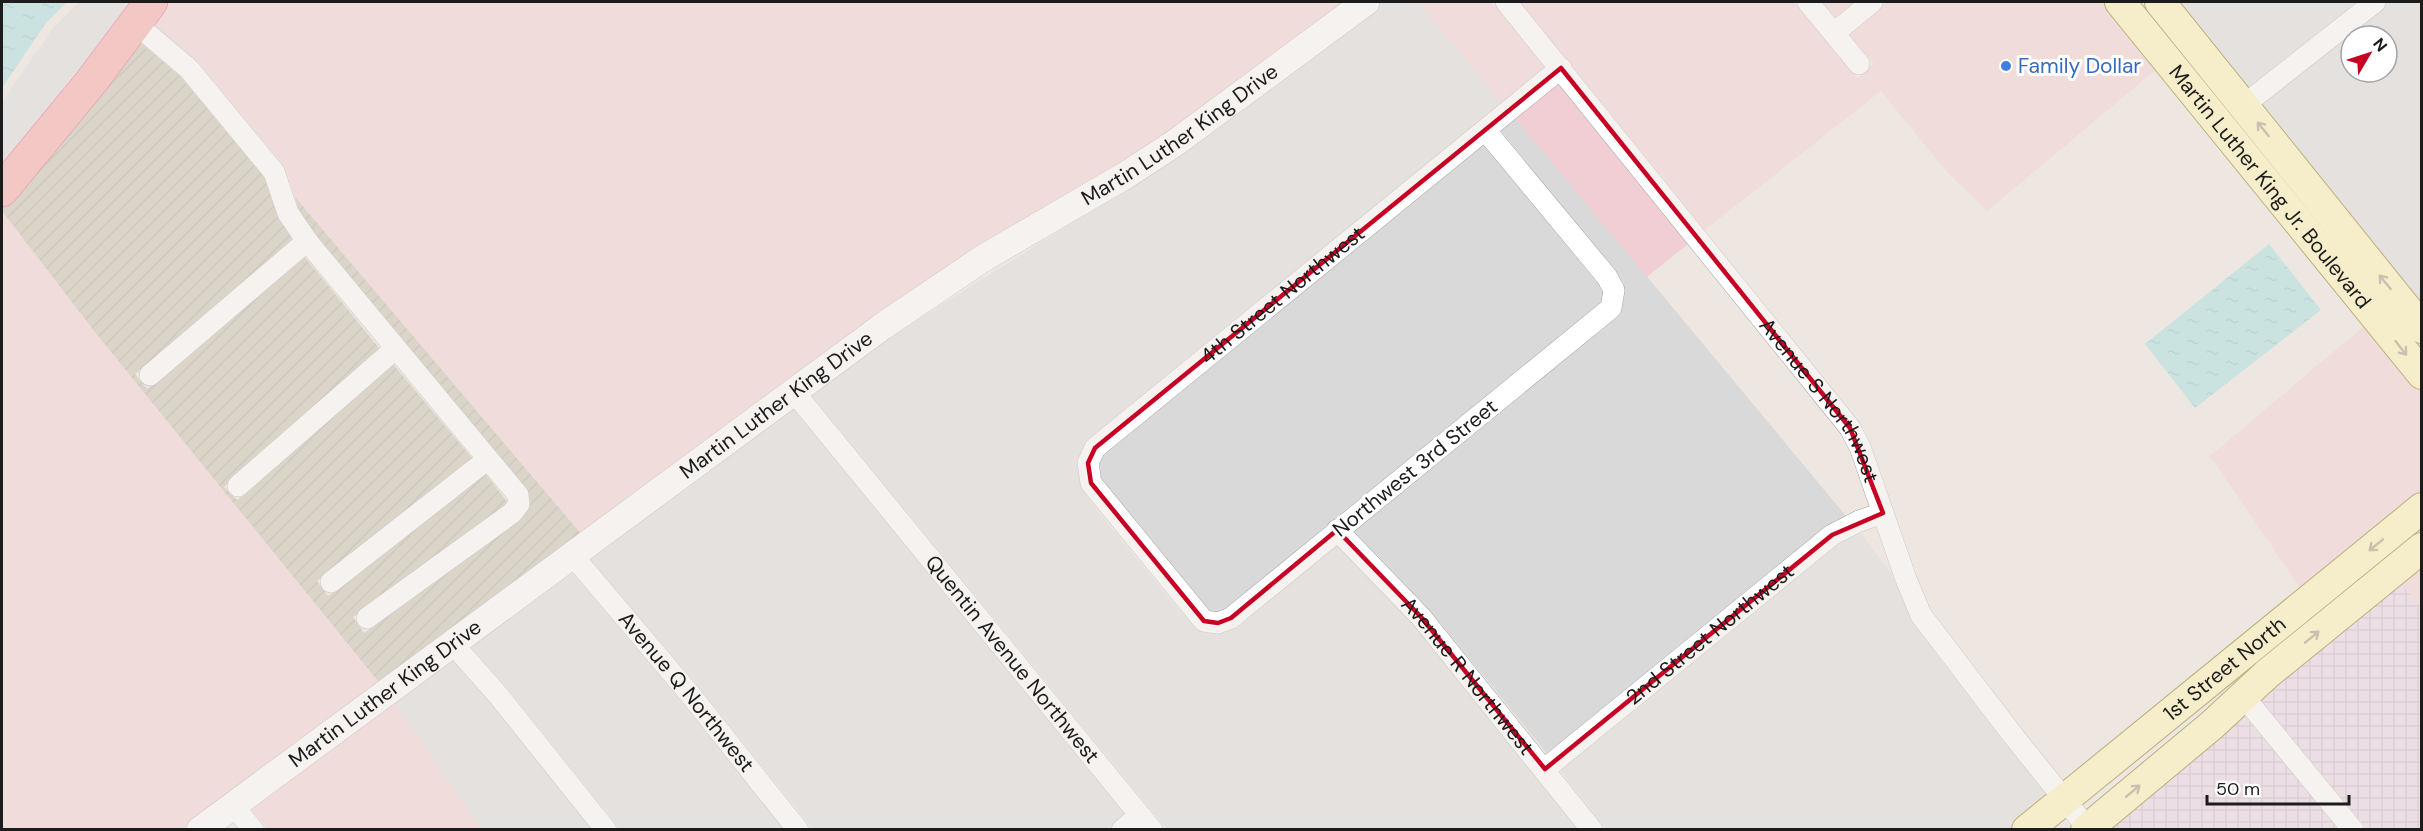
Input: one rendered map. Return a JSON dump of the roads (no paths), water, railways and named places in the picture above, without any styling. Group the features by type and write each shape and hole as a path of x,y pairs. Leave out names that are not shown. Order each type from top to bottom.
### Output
{"highway":[{"path":"2,190 91,82 143,13"}],"main road":[{"name":"Martin Luther King Jr. Boulevard","path":"2120,2 2421,374"},
{"name":"Martin Luther King Jr. Boulevard","path":"2160,2 2421,328"},
{"name":"1st Street North","path":"2027,830 2421,508"},
{"name":"1st Street North","path":"2088,829 2267,675 2421,548"}],"street":[{"name":"Martin Luther King Drive","path":"200,830 944,283 1126,175 1175,143 1366,2"},
{"name":"Avenue S Northwest","path":"1506,2 1850,428 1860,447 1906,579 1922,615 2015,738 2088,829"},
{"path":"1808,2 1859,64"},
{"path":"1834,33 1872,2"},
{"path":"2244,105 2374,2"},
{"path":"143,13 274,172 288,213 307,241 518,495 519,504 512,513 367,618"},
{"name":"4th Street Northwest","path":"1211,622 1204,621 1184,598 1091,483 1089,466 1095,448 1561,68"},
{"name":"Northwest 3rd Street","path":"1211,622 1218,623 1231,618 1611,308 1614,290 1607,277 1486,131"},
{"path":"150,375 307,241"},
{"path":"238,486 395,349"},
{"name":"Quentin Avenue Northwest","path":"794,392 1146,822"},
{"path":"331,582 488,459"},
{"name":"2nd Street Northwest","path":"1545,769 1832,535 1858,521 1883,513"},
{"name":"Avenue R Northwest","path":"1337,530 1421,617 1592,830"},
{"name":"Avenue Q Northwest","path":"573,556 683,686 798,830"},
{"path":"452,643 498,695 606,830"},
{"path":"2244,697 2353,830"},
{"path":"232,805 253,830"},
{"path":"1122,830 1146,822"}],"water":[{"path":"2,2 67,2 46,23 2,88"},
{"path":"2269,244 2321,310 2195,408 2145,344"}],"place":[{"name":"Family Dollar","path":"2006,66"}]}
